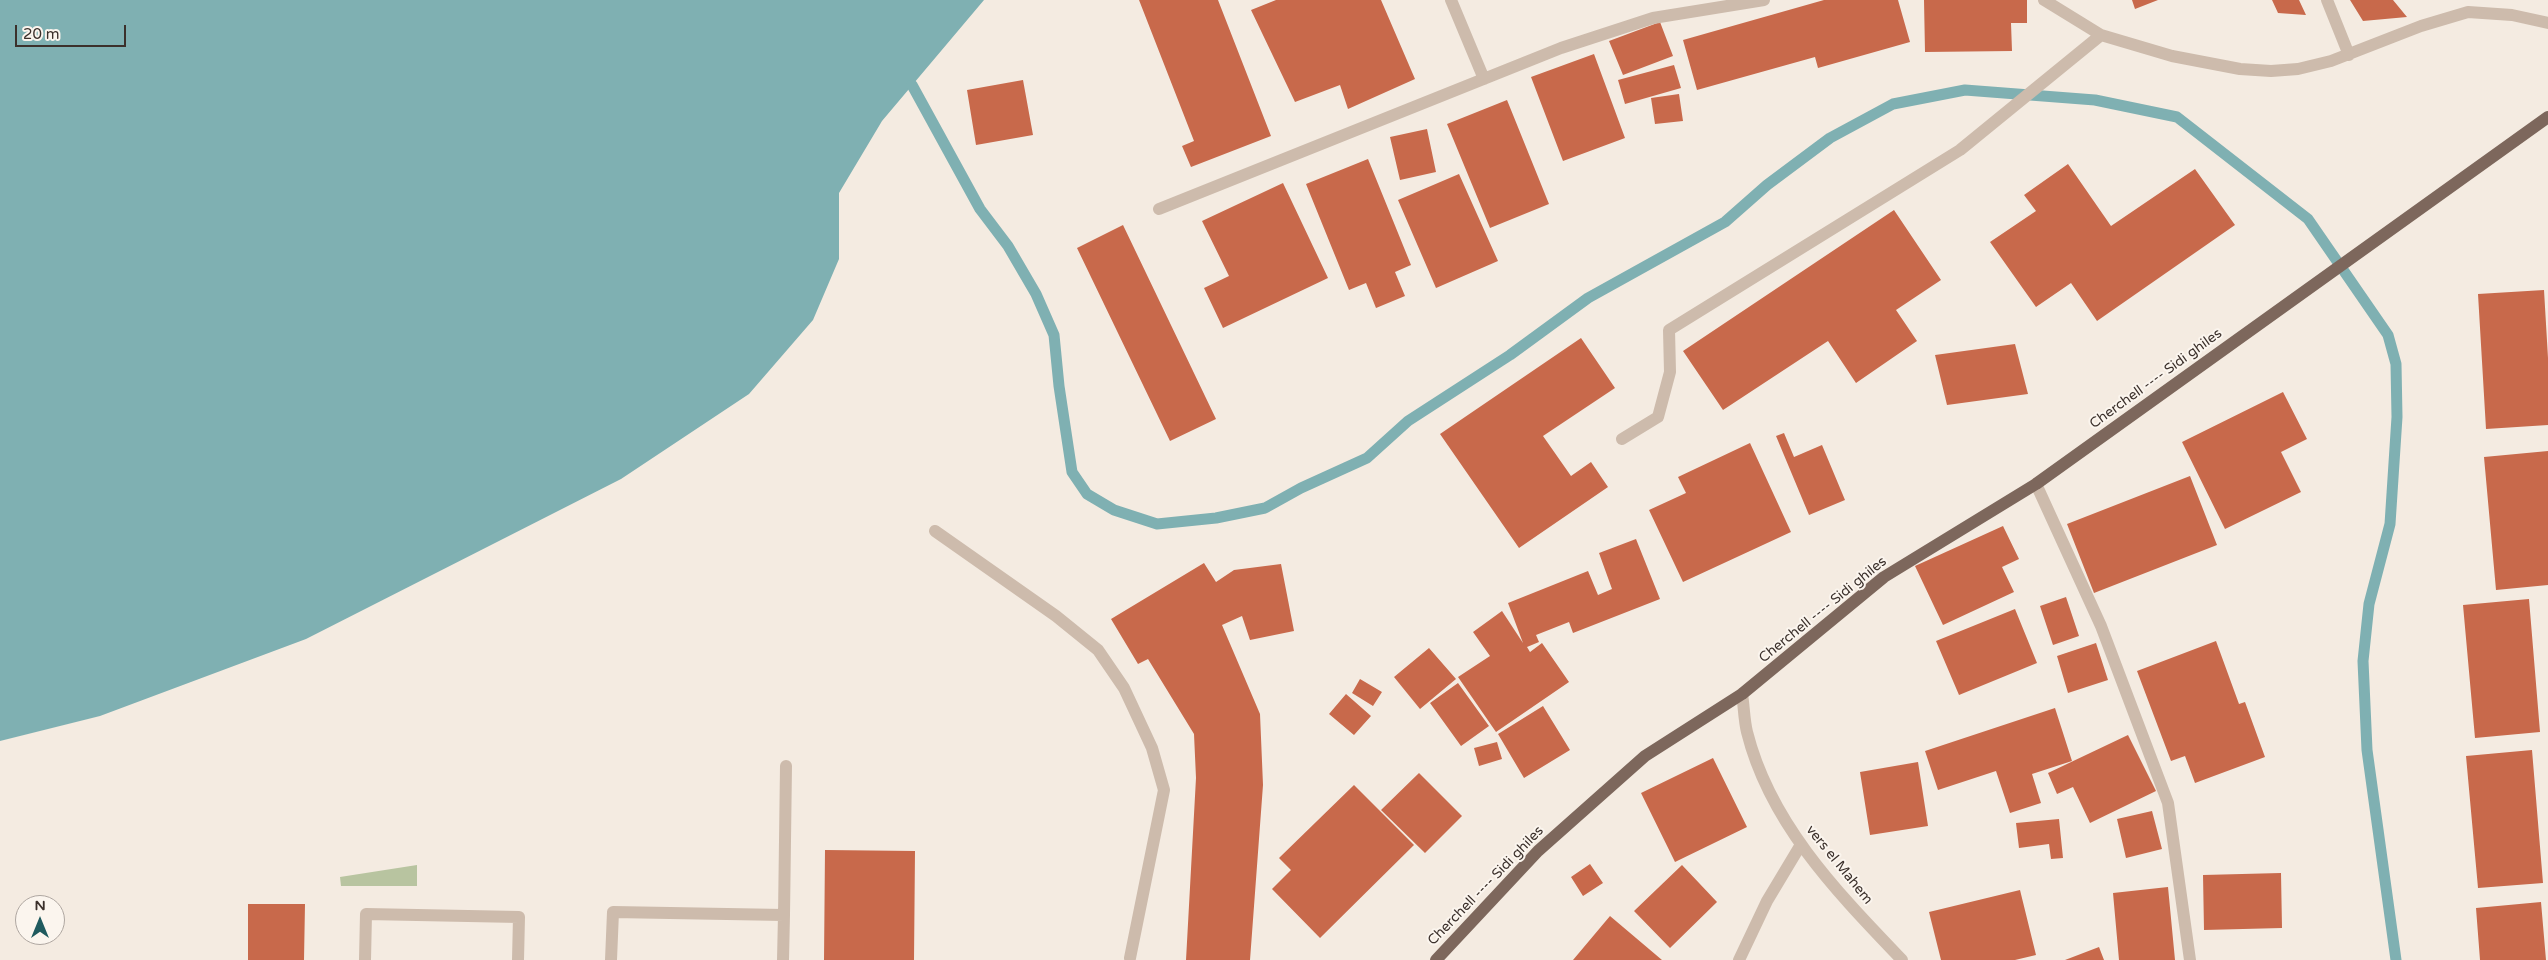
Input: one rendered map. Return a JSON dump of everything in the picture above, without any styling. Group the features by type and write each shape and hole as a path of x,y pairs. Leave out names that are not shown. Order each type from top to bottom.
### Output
{"main road":[{"name":"Cherchell ---- Sidi ghiles","path":"1436,960 1538,851 1645,756 1742,694 1884,578 2036,484 2548,117"}],"street":[{"path":"1452,0 1484,79"},
{"path":"1158,209 1561,48 1653,18 1764,0"},
{"path":"2044,0 2101,35 2172,56 2240,69 2271,71 2298,69 2331,61 2421,26 2468,12 2512,15 2548,23"},
{"path":"2327,0 2349,54"},
{"path":"1622,439 1658,416 1670,372 1669,330 1960,150 2060,66 2101,35"},
{"path":"2036,484 2101,626 2168,802 2190,960"},
{"path":"935,531 1056,616 1098,650 1124,688 1152,748 1164,790 1130,958"},
{"name":"vers el Mahem","path":"1742,694 1746,730 1760,773 1800,846 1902,960"},
{"path":"783,960 786,766"},
{"path":"1738,960 1774,887 1800,846"},
{"path":"612,960 613,912 784,915"},
{"path":"365,960 366,914 519,917 518,960"}],"green space":[{"path":"417,865 417,886 341,886 340,877"}],"water":[{"path":"0,0 984,0 882,121 839,193 839,259 813,320 749,394 621,479 306,639 100,716 0,741"}],"building":[{"path":"1139,0 1218,0 1271,136 1191,167 1182,146 1194,141"},
{"path":"1276,0 1381,0 1415,79 1348,109 1340,85 1295,102 1251,10"},
{"path":"1824,0 1898,0 1910,42 1818,68 1815,57 1697,90 1683,40"},
{"path":"1924,0 2027,0 2027,23 2011,23 2012,51 1925,52"},
{"path":"2132,0 2158,0 2135,9"},
{"path":"2272,0 2299,0 2306,15 2278,13"},
{"path":"2350,0 2393,0 2407,17 2363,21"},
{"path":"1660,22 1673,56 1623,75 1609,41"},
{"path":"1594,54 1625,138 1563,161 1531,77"},
{"path":"1674,65 1681,88 1625,104 1618,80"},
{"path":"1023,80 1033,135 976,145 967,90"},
{"path":"1679,94 1683,121 1655,124 1651,98"},
{"path":"1507,100 1549,204 1490,228 1447,124"},
{"path":"1427,129 1436,172 1400,180 1390,137"},
{"path":"1368,159 1411,265 1395,272 1405,296 1376,308 1366,283 1349,290 1306,184"},
{"path":"2068,164 2111,226 2195,169 2235,225 2097,321 2071,283 2036,307 1990,242 2036,211 2024,195"},
{"path":"1459,174 1498,261 1436,288 1398,200"},
{"path":"1283,183 1328,278 1223,328 1204,288 1229,276 1202,221"},
{"path":"1894,210 1941,280 1896,310 1917,341 1856,383 1828,341 1723,410 1683,351"},
{"path":"1123,225 1216,419 1170,441 1077,248"},
{"path":"2544,290 2548,358 2548,425 2486,429 2478,294"},
{"path":"1581,338 1615,388 1543,436 1571,476 1591,462 1608,487 1519,548 1440,434"},
{"path":"2015,344 2028,394 1947,405 1935,355"},
{"path":"2283,392 2307,439 2281,452 2301,492 2225,529 2182,442"},
{"path":"1784,433 1794,457 1822,445 1845,500 1809,515 1776,436"},
{"path":"1750,443 1791,532 1683,582 1649,510 1686,493 1678,477"},
{"path":"2548,451 2548,585 2496,590 2484,457"},
{"path":"2190,476 2217,545 2094,593 2067,524"},
{"path":"2003,526 2019,559 2002,567 2014,592 1943,625 1915,566"},
{"path":"1636,539 1660,599 1573,633 1569,622 1536,635 1539,642 1527,647 1530,652 1542,643 1569,682 1496,732 1458,677 1490,656 1473,632 1502,611 1523,643 1508,603 1588,571 1598,595 1612,589 1599,553"},
{"path":"1204,563 1216,582 1234,570 1281,564 1294,631 1250,640 1242,616 1222,625 1260,714 1263,785 1250,960 1186,960 1196,778 1194,734 1148,659 1138,664 1111,619"},
{"path":"2066,597 2079,636 2053,645 2040,606"},
{"path":"2529,599 2540,732 2475,738 2463,605"},
{"path":"2015,609 2037,663 1959,695 1936,641"},
{"path":"2216,641 2239,704 2245,702 2265,757 2195,783 2185,756 2171,761 2137,671"},
{"path":"2096,643 2108,680 2068,693 2057,656"},
{"path":"1429,648 1456,679 1420,709 1394,677"},
{"path":"1360,679 1382,692 1373,706 1352,693"},
{"path":"1458,683 1489,726 1461,746 1430,703"},
{"path":"1346,694 1371,716 1354,735 1329,714"},
{"path":"1543,706 1570,750 1524,778 1498,734"},
{"path":"2055,708 2072,761 2032,774 2041,803 2010,813 1996,771 1938,790 1925,751"},
{"path":"2128,735 2156,791 2090,823 2073,787 2057,794 2048,773"},
{"path":"1497,742 1502,759 1479,766 1474,748"},
{"path":"2532,750 2543,883 2478,888 2466,756"},
{"path":"1713,758 1747,827 1675,862 1641,793"},
{"path":"1918,762 1928,826 1870,835 1860,772"},
{"path":"1419,773 1462,816 1425,853 1381,810"},
{"path":"1354,785 1414,845 1320,938 1272,889 1291,870 1279,858"},
{"path":"2152,811 2162,849 2126,858 2117,819"},
{"path":"2059,819 2063,858 2051,859 2049,844 2019,848 2016,823"},
{"path":"825,850 915,851 914,960 824,960"},
{"path":"1590,864 1603,883 1583,896 1571,877"},
{"path":"1682,865 1717,902 1670,948 1634,911"},
{"path":"2281,873 2282,928 2204,930 2203,875"},
{"path":"2168,887 2175,960 2119,960 2113,893"},
{"path":"2020,890 2036,955 2015,960 1941,960 1929,912"},
{"path":"2541,902 2546,960 2480,960 2476,908"},
{"path":"248,904 305,904 304,960 248,960"},
{"path":"1610,916 1662,960 1573,960"},
{"path":"2099,947 2104,960 2065,960"}],"waterway":[{"path":"912,85 980,209 1008,246 1036,294 1054,335 1059,386 1072,472 1087,494 1114,510 1157,524 1216,518 1265,508 1301,488 1367,458 1408,421 1510,355 1588,298 1725,222 1767,185 1830,138 1893,104 1965,90 2095,100 2177,117 2308,219 2388,335 2396,364 2397,417 2390,524 2369,604 2363,661 2367,750 2396,960"}]}
